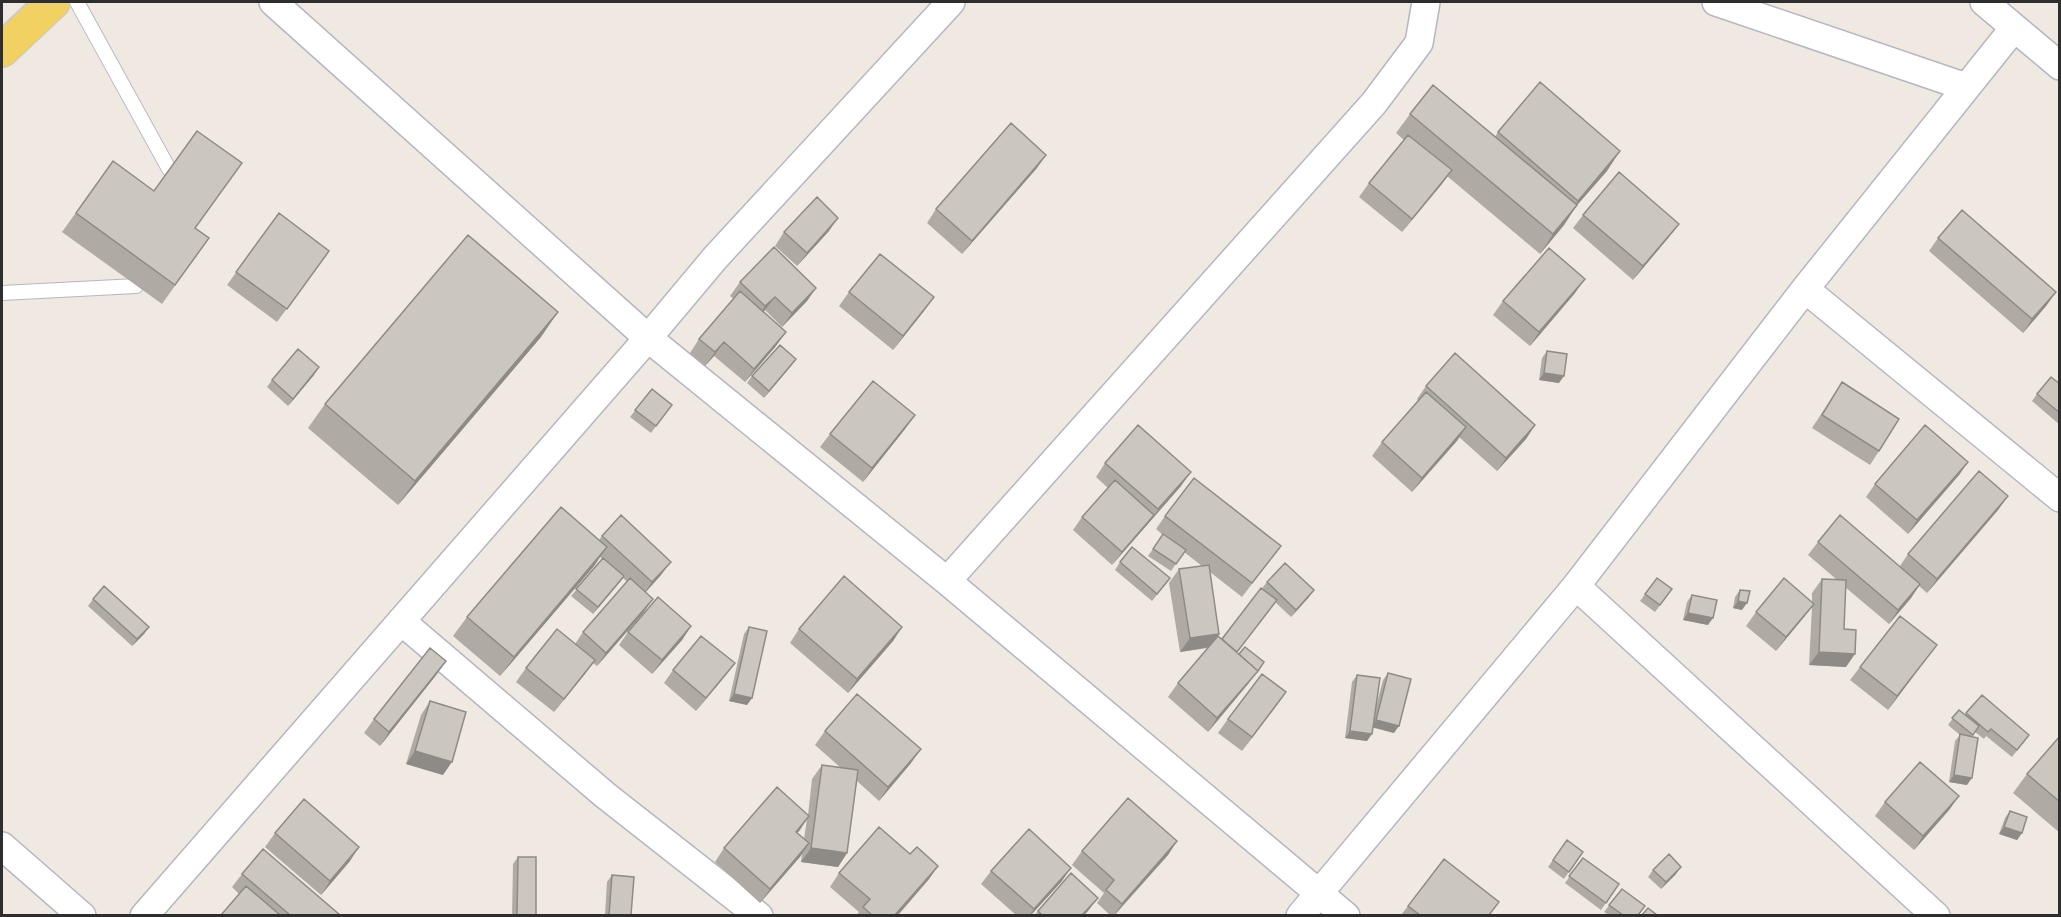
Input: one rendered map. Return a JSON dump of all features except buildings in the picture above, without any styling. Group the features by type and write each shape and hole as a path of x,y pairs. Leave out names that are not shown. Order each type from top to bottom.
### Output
{"main road":[{"path":"2,50 53,2"}],"street":[{"path":"273,2 648,338 947,581 1346,915"},
{"path":"144,915 648,338 715,258 951,2"},
{"path":"947,581 1374,103 1419,43 1426,2"},
{"path":"1716,2 1966,87"},
{"path":"1984,2 2060,66"},
{"path":"1300,915 1576,586 1805,289 2014,28"},
{"path":"1805,289 2060,498"},
{"path":"1576,586 1936,915"},
{"path":"401,621 604,795 759,915"},
{"path":"2,846 82,915"}],"lane":[{"path":"77,2 169,169"},
{"path":"2,293 136,286"}]}
